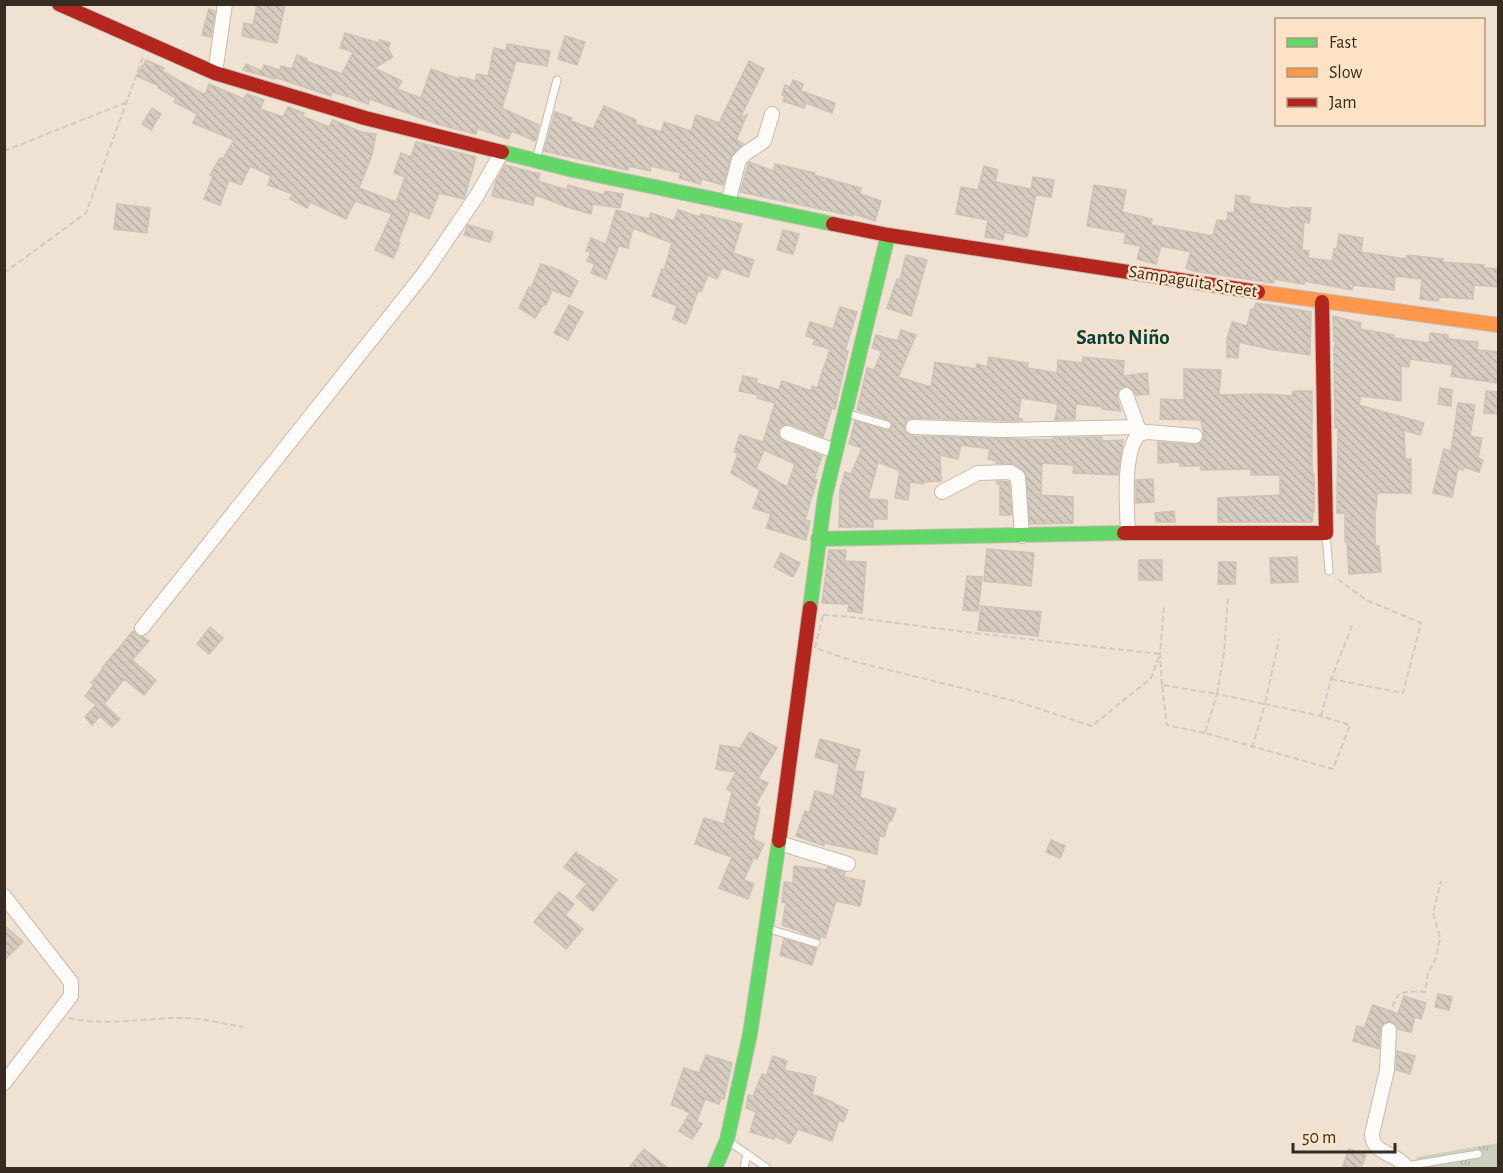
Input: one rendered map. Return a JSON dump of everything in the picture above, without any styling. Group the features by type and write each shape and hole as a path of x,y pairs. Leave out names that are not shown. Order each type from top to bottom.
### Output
{"street":[{"name":"Sampaguita Street","path":"59,4 215,72 365,118 573,170 888,235 1322,302 1498,325"},
{"path":"215,72 225,4"},
{"path":"728,202 739,160 764,141 772,114"},
{"path":"142,628 425,272 476,198 502,152"},
{"path":"715,1168 727,1140 750,1034 779,843 818,539 844,412 888,235"},
{"path":"818,539 1128,533 1326,533 1322,302"},
{"path":"1126,395 1139,430 1127,478 1128,533"},
{"path":"913,428 1139,430 1195,436"},
{"path":"787,433 836,450"},
{"path":"942,492 978,473 1015,473 1018,477 1022,536"},
{"path":"779,843 848,864"},
{"path":"4,896 71,982 71,996 4,1083"},
{"path":"1389,1030 1387,1070 1372,1142 1377,1148 1403,1162 1407,1167"}],"lane":[{"path":"536,160 557,80"},
{"path":"844,412 887,425"},
{"path":"1326,533 1329,571"},
{"path":"767,928 816,943"},
{"path":"727,1140 767,1168"},
{"path":"744,1168 747,1154"},
{"path":"1407,1167 1478,1154"}],"path":[{"path":"4,273 86,213 148,44"},
{"path":"4,151 126,103"},
{"path":"1329,571 1366,600 1421,623 1403,693 1331,679"},
{"path":"1205,734 1217,694 1224,653 1228,597"},
{"path":"1162,686 1217,694 1350,725 1333,769 1167,725 1162,686 1160,654 1164,605"},
{"path":"823,615 1160,654 1151,678 1092,726 1015,701 856,662 814,648 823,615"},
{"path":"1321,717 1331,679 1352,627"},
{"path":"1252,748 1265,704 1279,639"},
{"path":"1389,1030 1393,1002 1400,993 1407,990 1425,992 1428,973 1436,958 1440,938 1433,913 1441,881"},
{"path":"58,1015 82,1021 125,1022 188,1018 243,1027"}],"green space":[{"path":"1498,1143 1498,1168 1418,1168 1417,1157"}],"building":[{"path":"257,4 285,4 277,43 242,36 244,23 253,25"},
{"path":"209,9 215,11 211,37 202,35"},
{"path":"345,33 379,43 380,40 390,43 388,49 393,57 374,68 402,81 397,89 421,98 431,69 459,79 460,77 475,81 477,74 488,76 494,48 506,51 507,44 550,51 547,66 516,61 502,108 539,125 535,141 512,131 508,139 477,128 476,134 440,125 370,99 368,104 332,92 331,96 277,78 281,66 292,69 297,55 307,59 306,61 342,74 353,52 340,48"},
{"path":"565,36 585,42 577,65 558,59"},
{"path":"146,60 164,68 162,71 205,95 209,84 244,99 247,94 264,100 260,109 283,117 288,107 304,113 302,116 329,127 333,120 361,132 376,134 372,155 359,188 396,202 405,177 394,173 401,153 411,157 416,142 476,157 464,199 439,193 429,219 410,211 393,258 375,250 392,214 355,201 346,219 310,202 307,208 290,199 293,194 268,185 271,176 250,166 241,185 229,180 220,205 204,199 213,176 210,175 234,140 193,123 197,114 174,102 176,98 158,88 159,86 137,76"},
{"path":"749,61 764,69 740,118 747,115 736,140 743,144 731,157 723,185 702,179 700,184 679,178 681,173 651,166 650,171 629,166 628,170 544,151 555,112 593,129 604,106 636,120 635,124 661,132 664,122 691,131 696,115 719,123"},
{"path":"246,64 262,71 264,65 279,70 275,79 243,70"},
{"path":"793,80 803,84 801,91 835,103 832,113 806,103 804,108 783,101 785,85 790,87"},
{"path":"152,108 161,114 151,130 142,124"},
{"path":"749,162 773,171 775,164 815,173 814,175 861,188 860,194 881,201 875,221 854,214 853,216 740,192"},
{"path":"505,165 540,174 538,181 567,190 568,185 604,195 605,191 623,194 620,208 593,204 591,214 535,195 533,205 492,196 496,181"},
{"path":"984,166 998,170 995,182 1031,189 1033,177 1054,180 1051,197 1036,195 1027,237 1004,232 1003,240 985,237 988,220 956,214 961,187 978,190"},
{"path":"1094,185 1126,190 1122,212 1152,219 1151,225 1213,236 1217,220 1227,221 1228,212 1234,213 1236,195 1250,197 1249,203 1291,209 1291,207 1311,208 1309,223 1304,222 1302,250 1309,251 1308,258 1332,261 1334,249 1337,249 1339,234 1363,238 1361,252 1406,259 1407,255 1443,259 1443,262 1484,265 1484,268 1498,269 1498,287 1474,285 1473,299 1439,297 1438,301 1420,299 1422,279 1395,276 1394,290 1353,285 1352,290 1304,281 1304,284 1274,279 1274,283 1193,271 1186,268 1191,252 1161,246 1156,264 1137,259 1141,246 1124,243 1126,233 1087,226"},
{"path":"117,204 150,208 147,233 114,229"},
{"path":"616,210 649,219 651,213 674,221 678,210 700,217 701,214 742,224 733,253 754,260 748,277 722,268 717,279 708,275 701,292 698,291 686,324 673,319 677,306 652,296 662,269 664,270 672,243 633,228 628,248 619,246 606,279 591,273 595,264 587,261 591,252 586,251 591,238 606,244"},
{"path":"468,225 493,232 490,242 464,235"},
{"path":"783,230 799,234 793,254 777,250"},
{"path":"906,255 927,260 911,316 887,308 897,279 900,280"},
{"path":"541,264 561,271 578,281 570,297 552,290 546,305 544,304 535,318 519,308"},
{"path":"1256,303 1311,312 1310,355 1239,342 1238,358 1227,357 1227,339 1232,322 1247,326 1251,309 1254,309"},
{"path":"569,305 583,312 568,340 554,333"},
{"path":"840,307 857,312 845,350 848,351 835,409 832,408 823,437 790,424 778,430 778,435 783,441 822,456 814,479 817,480 805,520 810,521 806,540 766,528 771,514 753,508 760,490 731,473 738,453 734,452 740,435 763,442 775,403 757,398 758,395 739,391 743,376 757,379 756,383 779,390 782,381 812,391 812,386 817,388 830,349 813,344 815,339 806,336 810,322 833,329","holes":["764,450 795,464 787,487 756,469"]},
{"path":"1333,316 1361,323 1360,329 1394,335 1393,338 1429,343 1430,333 1448,335 1448,339 1478,342 1477,350 1498,352 1497,383 1451,376 1453,365 1410,359 1409,367 1401,366 1401,401 1361,396 1359,405 1424,423 1420,435 1404,430 1405,459 1411,459 1411,493 1377,493 1375,546 1379,546 1381,572 1349,574 1347,542 1345,542 1345,513 1337,513 1338,428 1335,428 1334,348 1336,341 1334,341"},
{"path":"901,330 916,335 898,377 931,387 935,362 976,369 977,364 987,367 989,357 1028,363 1027,368 1057,373 1058,360 1082,363 1083,357 1124,361 1123,376 1147,373 1149,394 1136,395 1127,386 1119,390 1117,398 1121,411 1076,404 1075,419 1055,420 1058,404 1021,398 1018,418 1022,421 913,418 908,419 904,426 905,432 913,436 1052,440 1053,438 1102,437 1102,441 1123,440 1118,475 1073,473 1074,465 1042,463 1041,495 1073,497 1073,523 1030,524 1025,472 1014,464 996,463 988,459 990,449 961,445 958,459 940,455 941,481 924,482 923,484 910,482 908,500 895,498 900,471 878,462 868,499 887,500 887,519 873,519 873,527 839,527 840,490 845,472 851,474 862,448 849,444 855,421 886,430 892,426 889,420 857,410 867,368 874,370 882,351 872,348 876,335 898,341"},
{"path":"1184,369 1221,370 1219,395 1292,396 1293,391 1312,391 1314,512 1312,522 1218,522 1218,498 1280,495 1280,475 1251,475 1251,469 1201,470 1201,466 1180,466 1180,462 1158,463 1158,442 1195,445 1201,443 1204,437 1201,420 1160,419 1161,399 1184,400"},
{"path":"1440,388 1452,390 1451,406 1438,404"},
{"path":"1486,391 1498,392 1498,414 1484,413"},
{"path":"1458,403 1475,405 1470,436 1482,438 1478,458 1483,460 1479,472 1464,467 1463,470 1458,469 1452,497 1433,493 1444,449 1451,451"},
{"path":"1153,479 1154,502 1136,503 1136,480"},
{"path":"997,481 1009,482 1012,515 1000,515 1000,484 997,484"},
{"path":"1174,511 1175,522 1156,522 1155,513"},
{"path":"987,549 1034,553 1031,586 984,581"},
{"path":"829,550 846,550 845,561 866,562 862,613 848,611 849,604 822,603"},
{"path":"781,553 800,563 793,577 774,567"},
{"path":"1297,557 1298,582 1271,583 1270,558"},
{"path":"1139,560 1162,560 1162,580 1139,580"},
{"path":"1219,562 1236,562 1235,584 1218,584"},
{"path":"967,576 982,577 978,611 963,610"},
{"path":"981,606 1041,612 1038,636 978,630"},
{"path":"210,627 223,638 209,654 197,644"},
{"path":"133,631 149,641 132,660 156,680 144,695 124,679 104,704 120,719 112,727 100,716 92,725 85,717 96,705 85,696 94,685 91,683 102,668"},
{"path":"750,732 777,748 758,778 768,783 755,806 760,808 753,839 764,844 757,859 754,857 744,880 754,884 748,899 719,888 732,857 695,844 704,818 724,824 732,792 727,789 736,772 716,769 720,745 740,748"},
{"path":"820,739 860,750 854,771 864,772 860,797 896,809 891,821 889,820 884,837 879,836 877,854 824,843 824,846 796,836 805,811 809,813 815,791 834,796 839,764 815,757"},
{"path":"1051,840 1065,846 1060,858 1046,852"},
{"path":"576,852 617,880 593,911 576,897 587,884 564,867"},
{"path":"794,866 827,870 828,867 845,872 844,877 865,881 860,906 836,901 825,938 821,936 820,939 782,925 786,903 782,902 784,882 793,883"},
{"path":"559,892 574,904 565,915 583,929 566,949 534,922"},
{"path":"4,925 23,942 4,960"},
{"path":"784,939 817,948 812,965 780,955"},
{"path":"1438,994 1452,997 1449,1010 1435,1007"},
{"path":"1404,996 1426,1003 1421,1019 1415,1017 1411,1032 1398,1029 1394,1023 1389,1021 1381,1026 1379,1049 1353,1041 1357,1026 1364,1028 1373,1005 1398,1014"},
{"path":"1397,1051 1415,1056 1410,1074 1396,1070"},
{"path":"706,1055 732,1063 724,1099 721,1098 719,1104 705,1099 697,1121 702,1124 692,1139 679,1131 690,1113 671,1105 684,1068 699,1073"},
{"path":"773,1056 787,1061 784,1070 816,1077 812,1095 848,1110 843,1122 839,1120 832,1141 798,1129 790,1144 775,1136 774,1139 750,1132 756,1112 746,1108 748,1095 753,1096 762,1074 766,1076"},
{"path":"644,1149 668,1168 629,1168"},
{"path":"1349,1149 1366,1155 1361,1168 1342,1168"}],"traffic: fast":[{"path":"502,152 573,170 833,224"},
{"path":"810,608 825,496 888,235"},
{"path":"818,539 1124,533"},
{"path":"715,1168 727,1140 750,1034 779,841"}],"traffic: slow":[{"path":"1258,292 1498,325"}],"traffic: jam":[{"path":"59,4 215,73 365,118 502,152"},
{"path":"833,224 888,235 1258,292"},
{"path":"1124,533 1326,533 1322,302"},
{"path":"779,841 810,608"}],"district":[{"name":"Santo Niño","path":"1123,337"}]}
